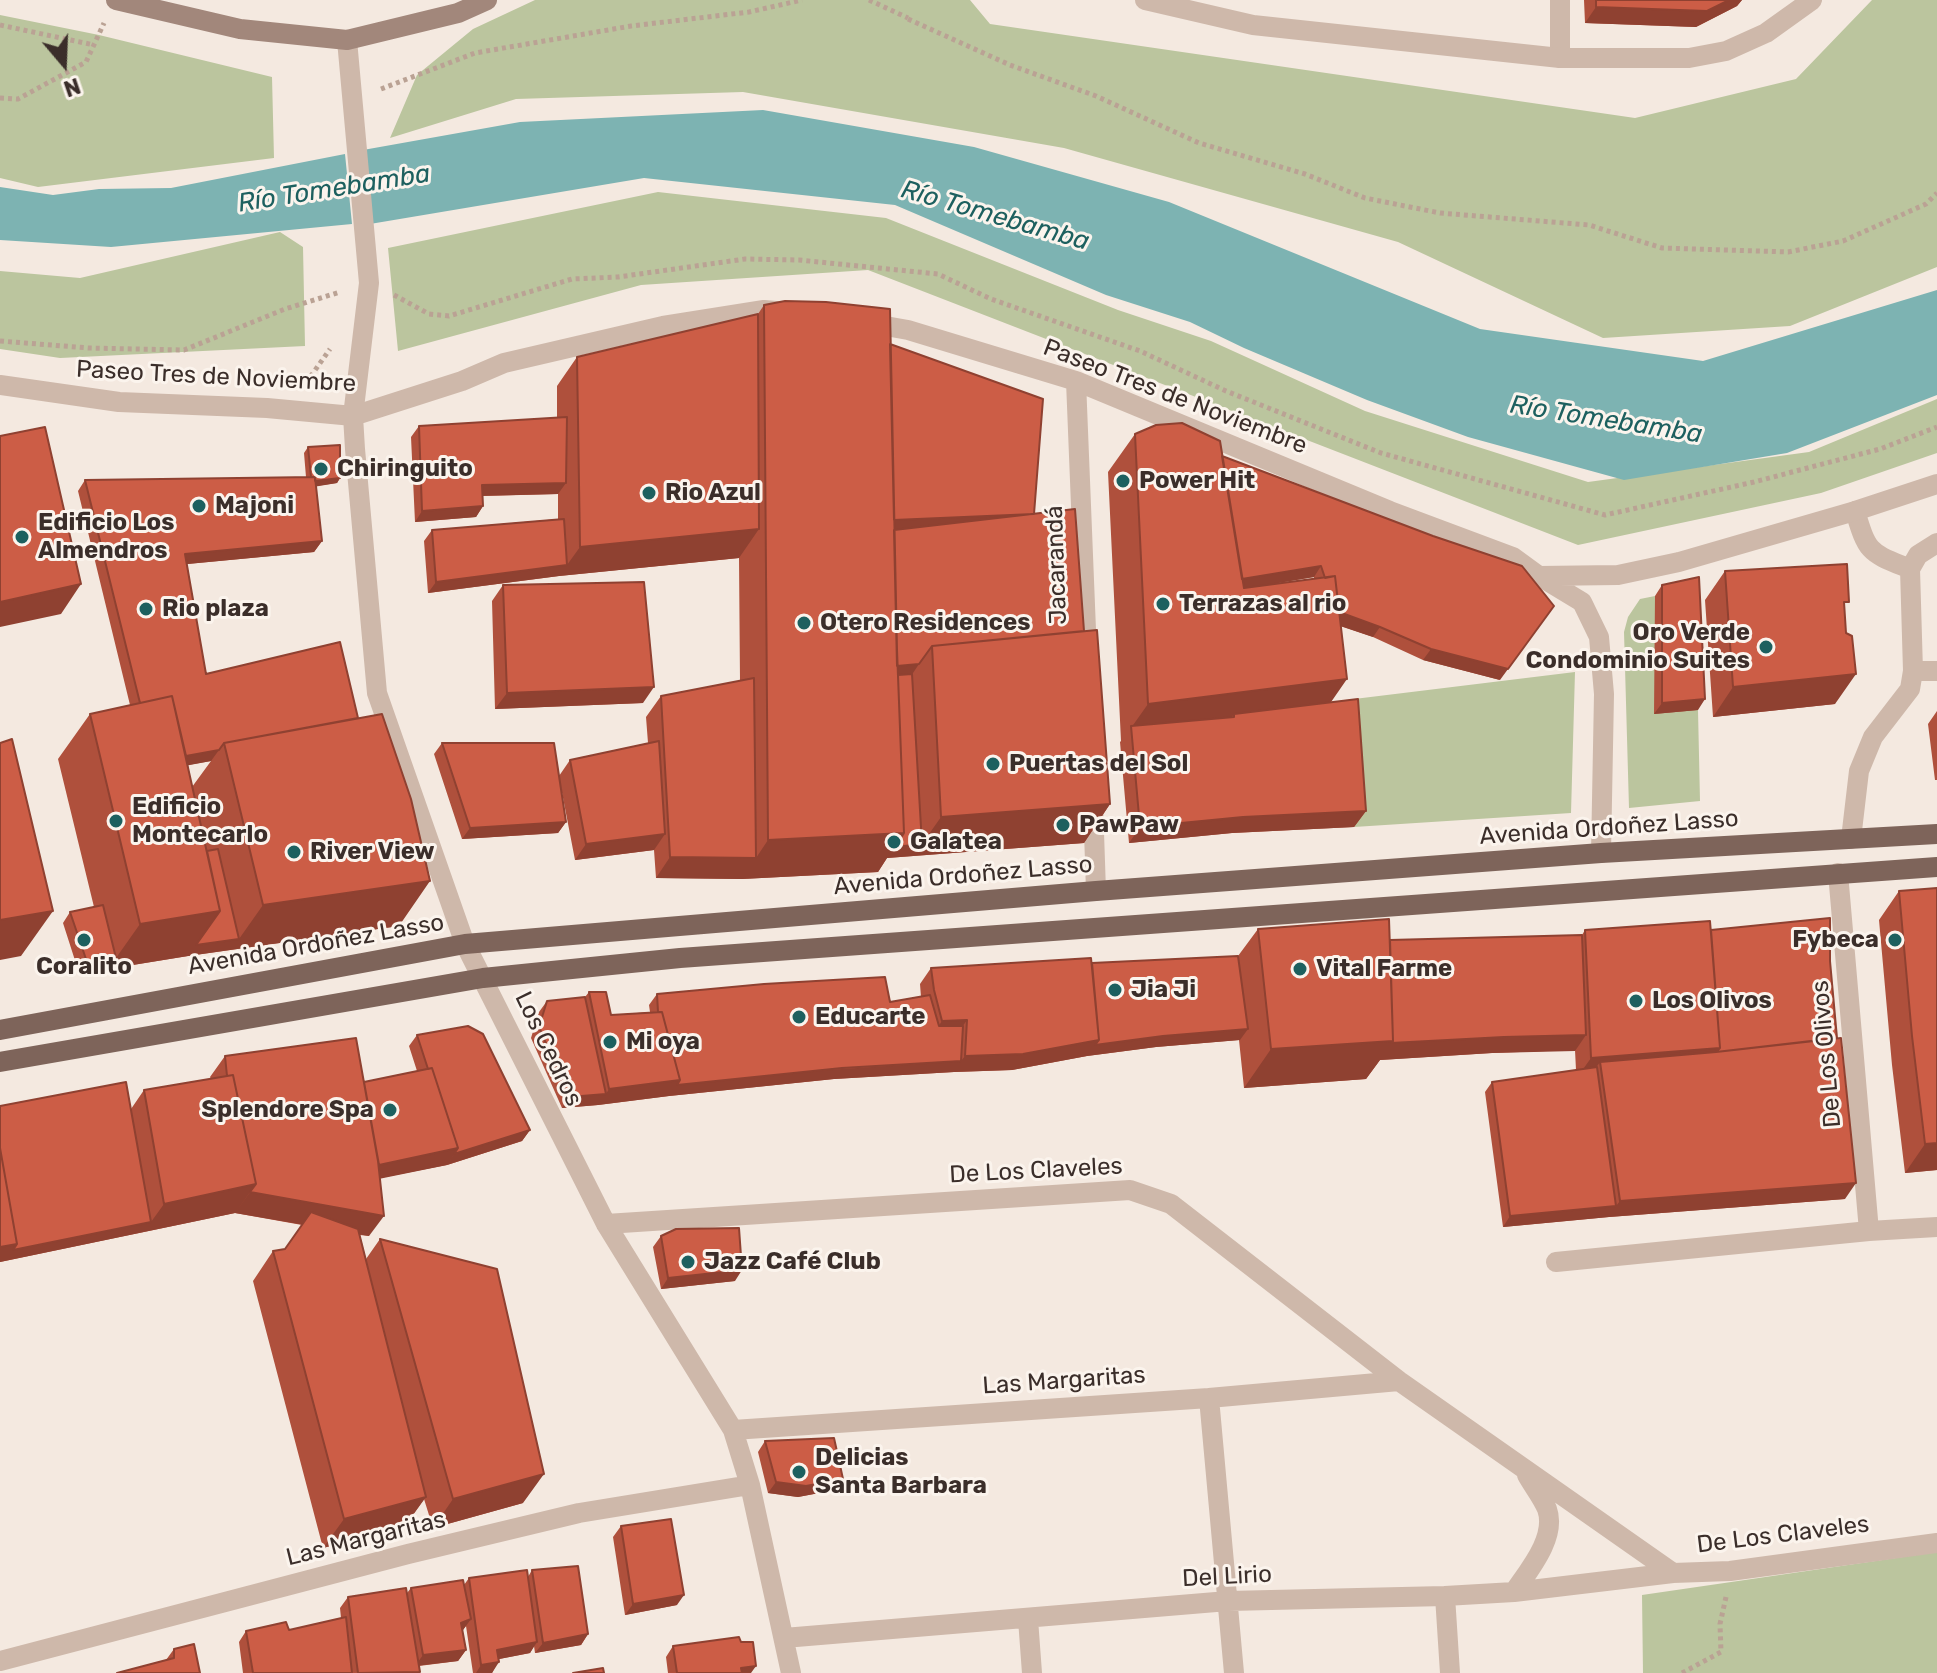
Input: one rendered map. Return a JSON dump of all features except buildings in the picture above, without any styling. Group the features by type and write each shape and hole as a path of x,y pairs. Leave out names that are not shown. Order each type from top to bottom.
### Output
{"main road":[{"path":"116,0 240,29 347,40 458,13 487,0"},
{"name":"Avenida Ordoñez Lasso","path":"0,1030 465,944 1096,891 1601,853 1937,834"},
{"path":"0,1062 483,978 680,958 1937,867"}],"street":[{"path":"1145,0 1253,25 1560,58 1689,58 1726,51 1766,33 1812,0"},
{"path":"1560,0 1560,58"},
{"path":"347,40 369,283"},
{"name":"Los Cedros","path":"369,283 353,416 377,693 465,944 606,1224 733,1430 750,1485 791,1673"},
{"name":"Paseo Tres de Noviembre","path":"0,385 119,402 267,408 353,416 462,381 504,363 663,326 764,310 803,313"},
{"name":"Paseo Tres de Noviembre","path":"845,318 908,330 1076,381 1390,511 1513,557 1582,602 1599,637 1604,694 1601,853"},
{"name":"Jacarandá","path":"1076,381 1087,668"},
{"path":"1539,576 1618,575 1679,562 1937,484"},
{"path":"1855,511 1865,542 1871,549 1877,555 1910,569"},
{"path":"1851,839 1859,771 1873,737 1910,689 1913,671 1910,569 1918,555 1937,543"},
{"path":"1913,671 1937,671"},
{"path":"1092,779 1096,891"},
{"name":"De Los Olivos","path":"1838,873 1869,1231"},
{"name":"De Los Claveles","path":"606,1224 1130,1190 1171,1204 1399,1381 1673,1573 1730,1571 1937,1543"},
{"path":"1556,1262 1937,1227"},
{"name":"Las Margaritas","path":"733,1430 1209,1398 1399,1381"},
{"path":"1209,1398 1234,1673"},
{"name":"De Los Claveles","path":"1514,1592 1537,1557 1548,1532 1548,1511 1523,1468"},
{"name":"Las Margaritas","path":"0,1661 408,1554 579,1513 750,1485"},
{"name":"Del Lirio","path":"784,1638 1228,1601 1514,1592 1673,1573"},
{"path":"1445,1596 1450,1673"},
{"path":"1028,1619 1032,1673"}],"path":[{"path":"413,77 475,53 631,26 749,12 802,0"},
{"path":"869,0 1010,65 1096,96 1199,143 1305,174 1365,198 1440,213 1589,225 1662,248 1788,252 1843,241 1926,204 1937,193"},
{"path":"908,19 945,35"},
{"path":"0,25 94,45"},
{"path":"0,98 18,99 86,62 99,35"},
{"path":"0,341 89,348 184,350 285,309 369,283 429,314 449,316"},
{"path":"267,408 300,392 333,346"},
{"path":"1539,498 1605,515 1768,479 1880,449 1937,427"},
{"path":"1682,1673 1721,1652 1720,1624 1730,1571"}],"green space":[{"path":"535,0 970,0 990,24 1635,118 1796,79 1872,0 1937,0 1937,267 1790,326 1603,338 1398,242 1064,148 743,92 516,99 390,138 417,75 473,29"},
{"path":"0,15 99,35 272,77 274,158 38,187 0,178"},
{"path":"658,192 886,218 1118,310 1211,341 1365,411 1588,482 1809,452 1937,399 1937,453 1821,493 1578,545 868,270 641,285 398,351 388,248"},
{"path":"280,232 303,247 305,346 60,358 0,349 0,271 80,278"},
{"path":"1655,596 1698,710 1700,801 1629,808 1624,632 1628,617 1640,599"},
{"path":"1575,672 1571,813 1354,827 1346,700"},
{"path":"1937,1552 1937,1673 1643,1673 1642,1595"}],"water":[{"name":"Río Tomebamba","path":"763,110 974,147 1169,202 1480,329 1703,361 1937,290 1937,395 1787,453 1624,480 1468,437 1367,400 1190,322 1106,295 895,205 644,178 364,225 363,150 520,122"},
{"name":"Río Tomebamba","path":"345,154 352,224 111,247 0,240 0,187 53,195 99,189 171,188"}],"place":[{"name":"Chiringuito","path":"321,469"},
{"name":"Power Hit","path":"1123,481"},
{"name":"Rio Azul","path":"649,493"},
{"name":"Majoni","path":"199,506"},
{"name":"Edificio Los Almendros","path":"22,537"},
{"name":"Terrazas al rio","path":"1163,604"},
{"name":"Rio plaza","path":"146,609"},
{"name":"Otero Residences","path":"804,623"},
{"name":"Oro Verde Condominio Suites","path":"1766,647"},
{"name":"Puertas del Sol","path":"993,764"},
{"name":"Edificio Montecarlo","path":"116,821"},
{"name":"PawPaw","path":"1063,825"},
{"name":"Galatea","path":"894,842"},
{"name":"River View","path":"294,852"},
{"name":"Coralito","path":"84,940"},
{"name":"Fybeca","path":"1895,940"},
{"name":"Vital Farme","path":"1300,969"},
{"name":"Jia Ji","path":"1115,990"},
{"name":"Los Olivos","path":"1636,1001"},
{"name":"Educarte","path":"799,1017"},
{"name":"Mi oya","path":"610,1042"},
{"name":"Splendore Spa","path":"390,1110"},
{"name":"Jazz Café Club","path":"688,1262"},
{"name":"Delicias Santa Barbara","path":"799,1472"}]}
